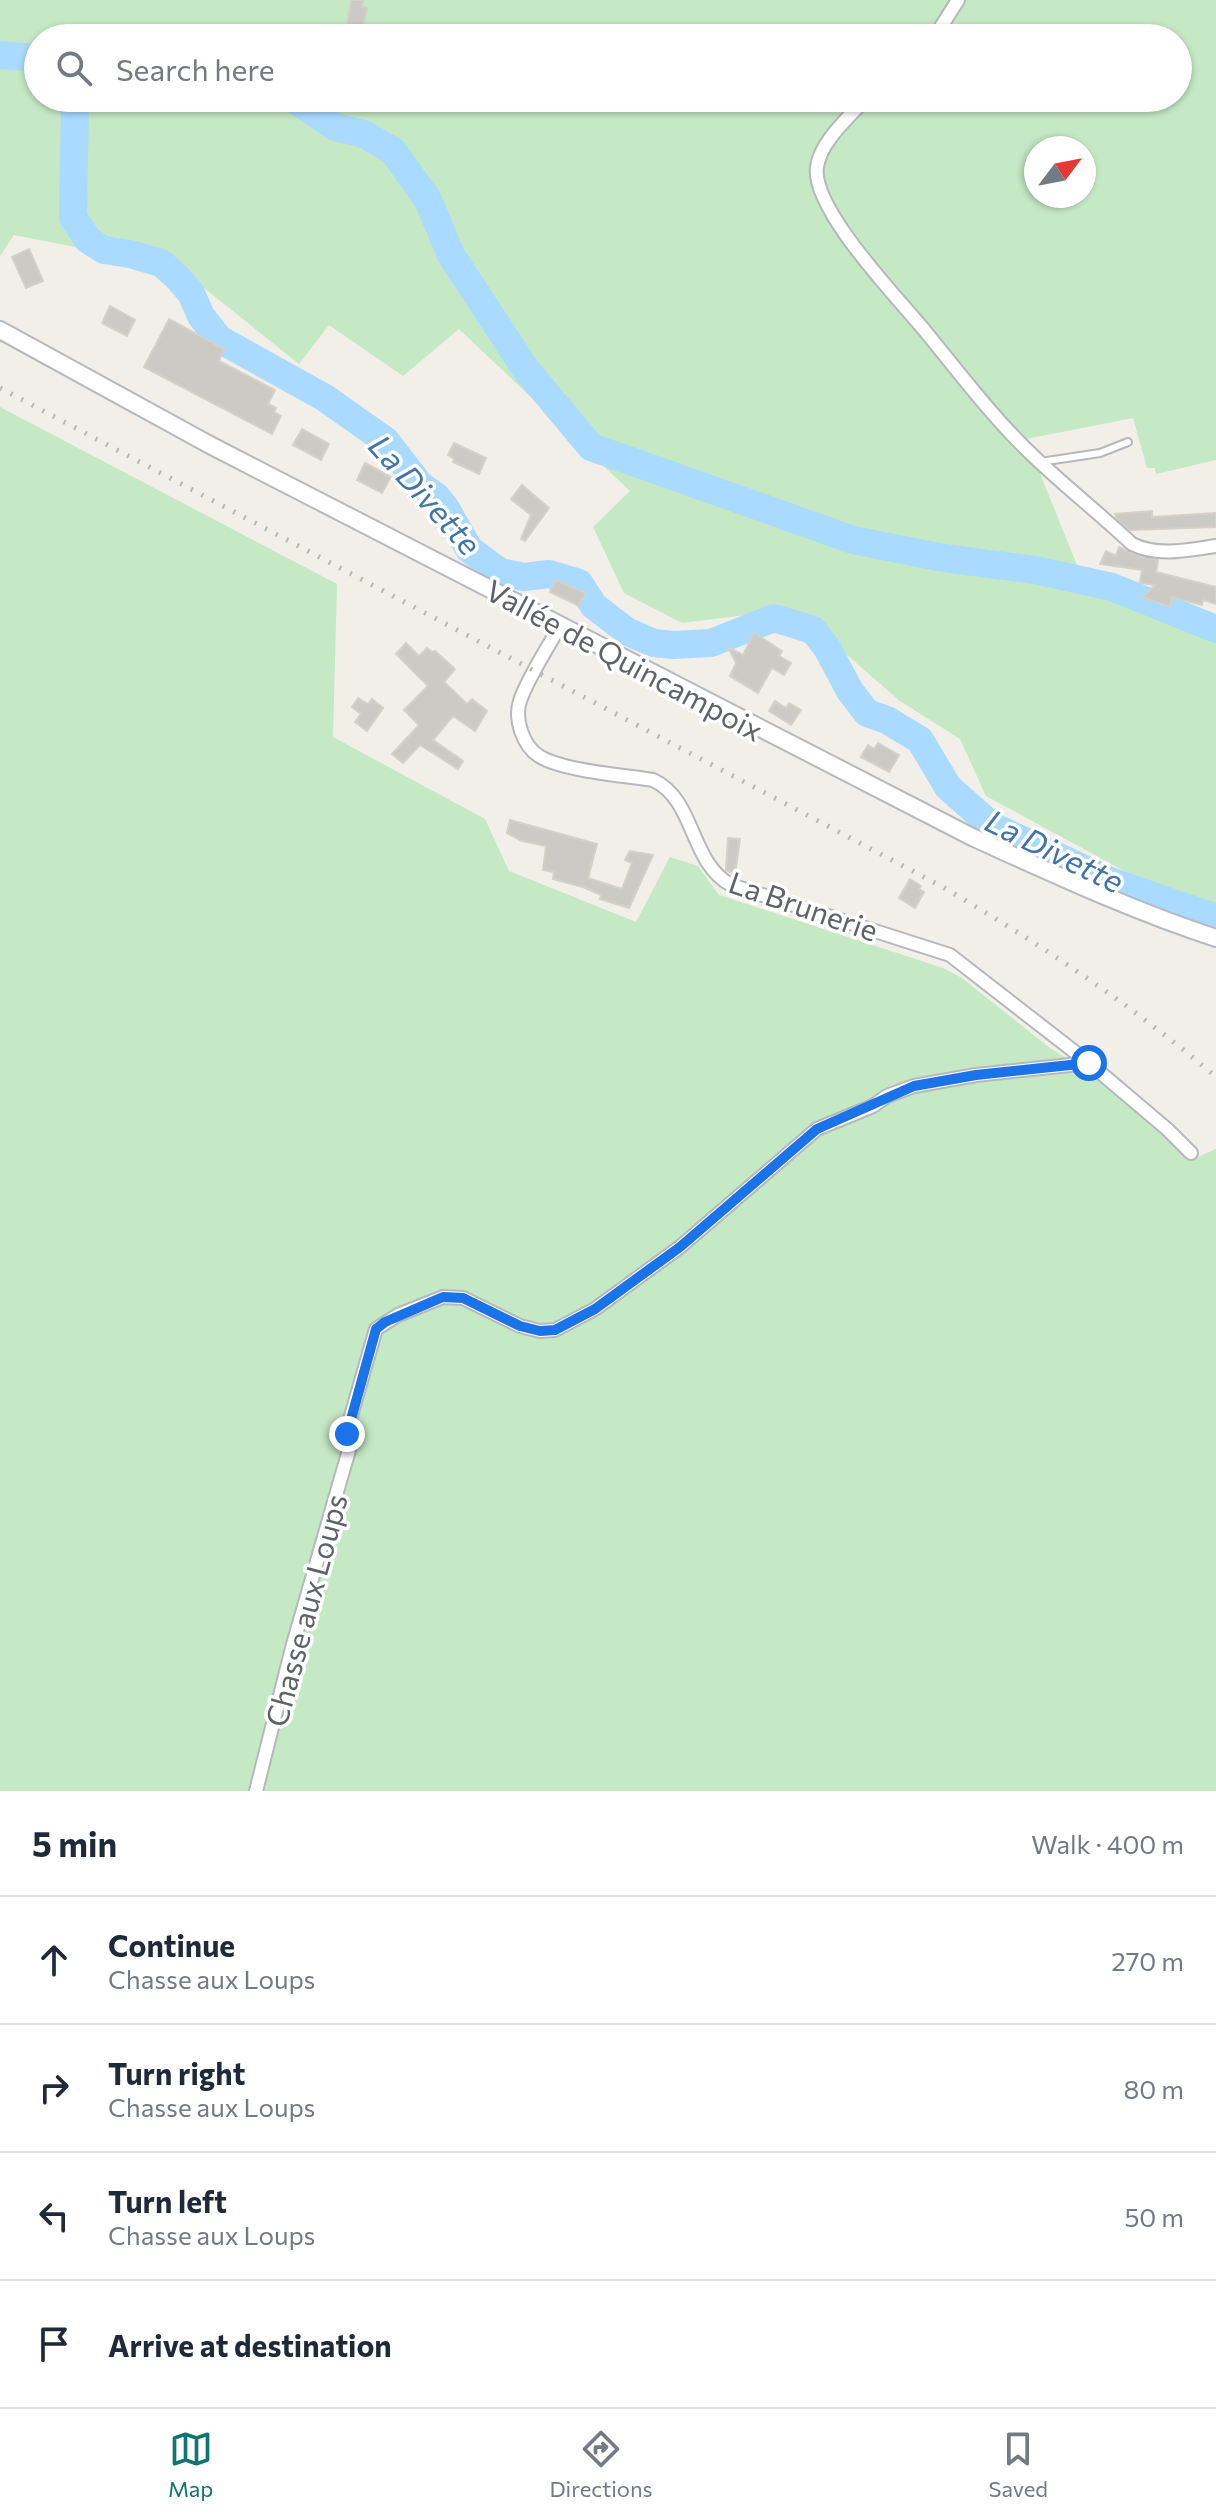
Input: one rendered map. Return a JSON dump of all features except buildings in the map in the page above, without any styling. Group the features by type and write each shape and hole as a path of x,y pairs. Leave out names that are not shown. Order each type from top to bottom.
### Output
{"main road":[{"name":"Vallée de Quincampoix","path":"0,330 210,445 974,838 1173,924 1216,938"}],"street":[{"path":"943,24 958,0"},
{"path":"855,112 823,151 817,169 820,188 833,213 868,265 1023,446 1132,544 1141,549 1163,551 1216,546"},
{"name":"La Brunerie","path":"560,625 520,701 524,738 537,755 549,761 653,780 664,785 677,801 708,866 731,885 950,955 1089,1063 1191,1153"},
{"name":"Chasse aux Loups","path":"256,1791 292,1648 349,1450 349,1423 376,1329 411,1309 443,1297 463,1298 520,1326 540,1331 555,1330 595,1309 680,1247 817,1129 914,1086 976,1075 1089,1063"}],"lane":[{"path":"1040,462 1100,453 1128,442"}],"green space":[{"path":"0,0 1216,0 1216,460 1156,474 1155,468 1147,468 1133,418 1026,439 1083,580 1216,620 1216,907 1180,901 986,796 960,739 900,701 794,609 682,623 624,593 593,527 630,491 459,329 403,376 329,325 299,364 178,267 14,235 0,256"},
{"path":"0,407 337,584 333,737 485,819 509,871 636,922 670,857 698,866 719,895 943,968 962,978 1050,1048 1094,1075 1191,1160 1216,1149 1216,1791 0,1791"}],"waterway":[{"name":"La Divette","path":"0,55 24,57"},
{"name":"La Divette","path":"75,112 73,217 88,240 104,250 161,263 191,293 201,316 219,339 325,398 386,441 420,485 445,507 469,549 500,572 524,577 549,574 579,583 594,606 628,632 654,643 711,643 774,618 813,630 867,713 887,720 920,740 948,787 992,826 1110,881 1216,916"},
{"name":"La Divette","path":"313,112 335,127 364,134 393,151 428,200 451,255 525,368 591,447 853,540 944,558 1035,570 1112,587 1216,629"}],"railway":[{"path":"0,388 941,886 1083,975 1151,1024 1216,1077"}],"route":[{"path":"347,1434 376,1329 385,1322 443,1297 463,1298 520,1326 540,1331 555,1330 595,1309 680,1247 817,1129 914,1086 976,1075 1089,1063"}]}
